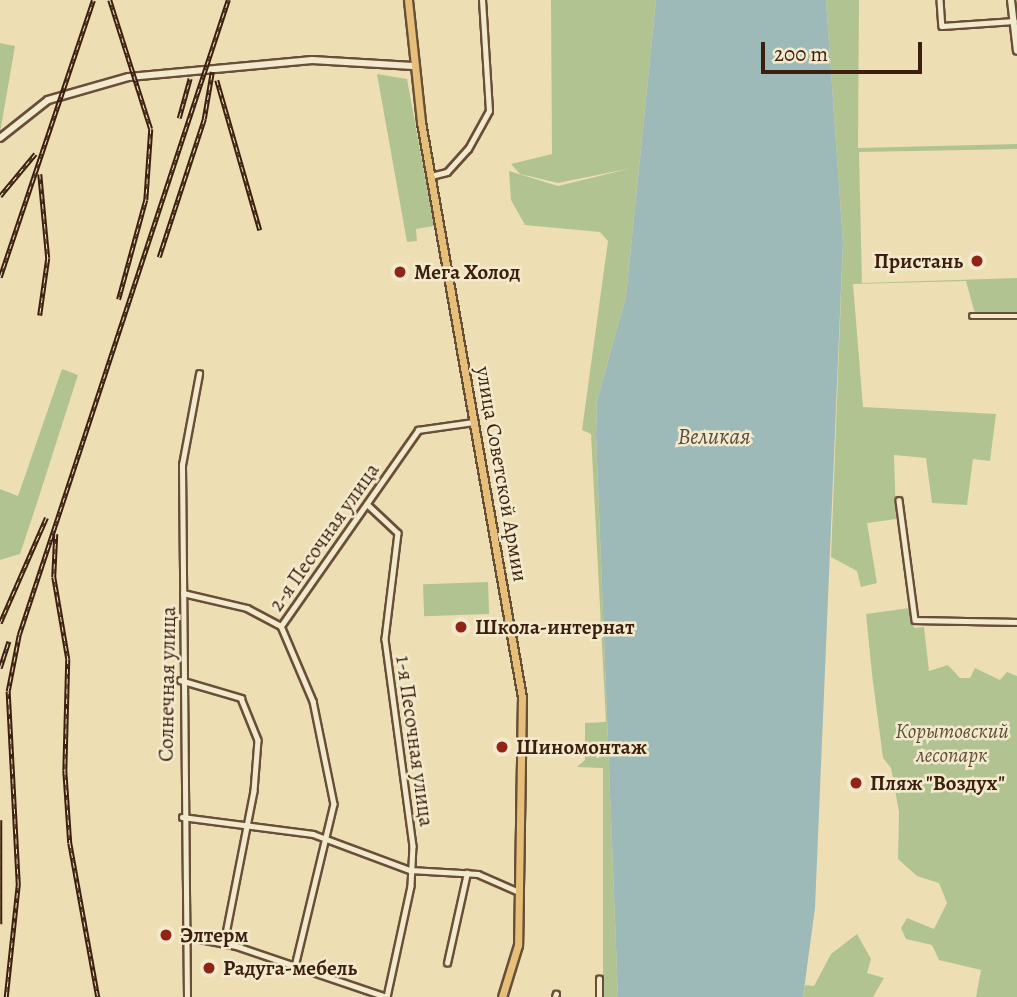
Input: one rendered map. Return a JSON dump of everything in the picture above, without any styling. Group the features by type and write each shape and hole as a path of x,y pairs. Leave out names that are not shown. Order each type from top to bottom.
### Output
{"main road":[{"name":"улица Советской Армии","path":"408,0 412,66 522,697 518,945 502,997"}],"street":[{"path":"430,176 447,172 468,149 489,111 482,0"},
{"path":"940,0 942,26 1014,21"},
{"path":"1011,0 1017,51"},
{"path":"0,138 48,100 129,78 312,60 412,66"},
{"path":"972,316 1017,316"},
{"name":"Солнечная улица","path":"187,997 180,680 183,593 182,465 199,374"},
{"name":"2-я Песочная улица","path":"295,966 328,842 329,761 313,701 281,626 418,430 475,422"},
{"path":"899,500 915,620 1017,622"},
{"name":"1-я Песочная улица","path":"367,504 398,533 385,639 413,846 387,997"},
{"path":"183,593 247,608 281,626"},
{"path":"180,680 220,688 251,709 259,760 224,944"},
{"path":"182,817 248,825 328,842 410,870 467,873 519,892"},
{"path":"447,963 467,873"},
{"path":"184,936 224,944 387,997"},
{"path":"598,997 599,979"}],"green space":[{"path":"551,0 656,0 626,296 597,401 596,434 618,997 603,997 603,768 577,767 585,760 585,723 606,722 591,434 582,430 608,241 600,232 525,225 511,200 509,171 558,186 632,168 558,183 520,174 511,164 552,154"},
{"path":"826,0 859,0 858,148 1017,144 1017,149 859,152 862,283 1017,278 1017,313 975,314 966,281 853,284 863,407 996,414 990,461 973,459 967,505 932,503 926,458 894,455 896,519 867,523 877,583 861,587 857,571 831,557 843,242"},
{"path":"0,43 15,46 0,133"},
{"path":"377,74 407,79 434,226 416,229 417,241 407,242"},
{"path":"62,369 78,375 35,509 20,554 0,560 0,489 18,496"},
{"path":"488,582 489,614 424,616 423,584"},
{"name":"Корытовский лесопарк","path":"910,608 914,628 924,627 929,671 948,665 960,678 970,678 975,668 1000,680 1007,672 1017,676 1017,997 976,997 981,970 939,960 932,945 906,939 901,928 907,918 934,929 947,903 939,883 917,876 898,859 899,812 891,768 883,758 872,674 866,614"},
{"path":"857,934 871,959 867,973 884,978 873,997 803,997 805,985 814,986 831,954"}],"water":[{"name":"Великая","path":"656,0 826,0 843,242 815,908 803,997 618,997 596,434 597,401 626,296"}],"railway":[{"path":"0,277 93,0"},
{"path":"110,0 151,129 146,200 119,299"},
{"path":"6,997 18,884 8,691 19,635 228,0"},
{"path":"159,257 204,119 212,72"},
{"path":"179,118 190,78"},
{"path":"217,80 260,230"},
{"path":"0,196 35,154"},
{"path":"40,174 48,258 40,315"},
{"path":"0,623 46,518"},
{"path":"56,534 54,577 68,659 65,770 70,843 98,997"},
{"path":"0,668 9,641"},
{"path":"0,820 0,924"}],"place":[{"name":"Пристань","path":"977,261"},
{"name":"Мега Холод","path":"400,272"},
{"name":"Школа-интернат","path":"461,627"},
{"name":"Шиномонтаж","path":"502,747"},
{"name":"Пляж \"Воздух\"","path":"856,783"},
{"name":"Элтерм","path":"166,935"},
{"name":"Радуга-мебель","path":"209,968"}]}
